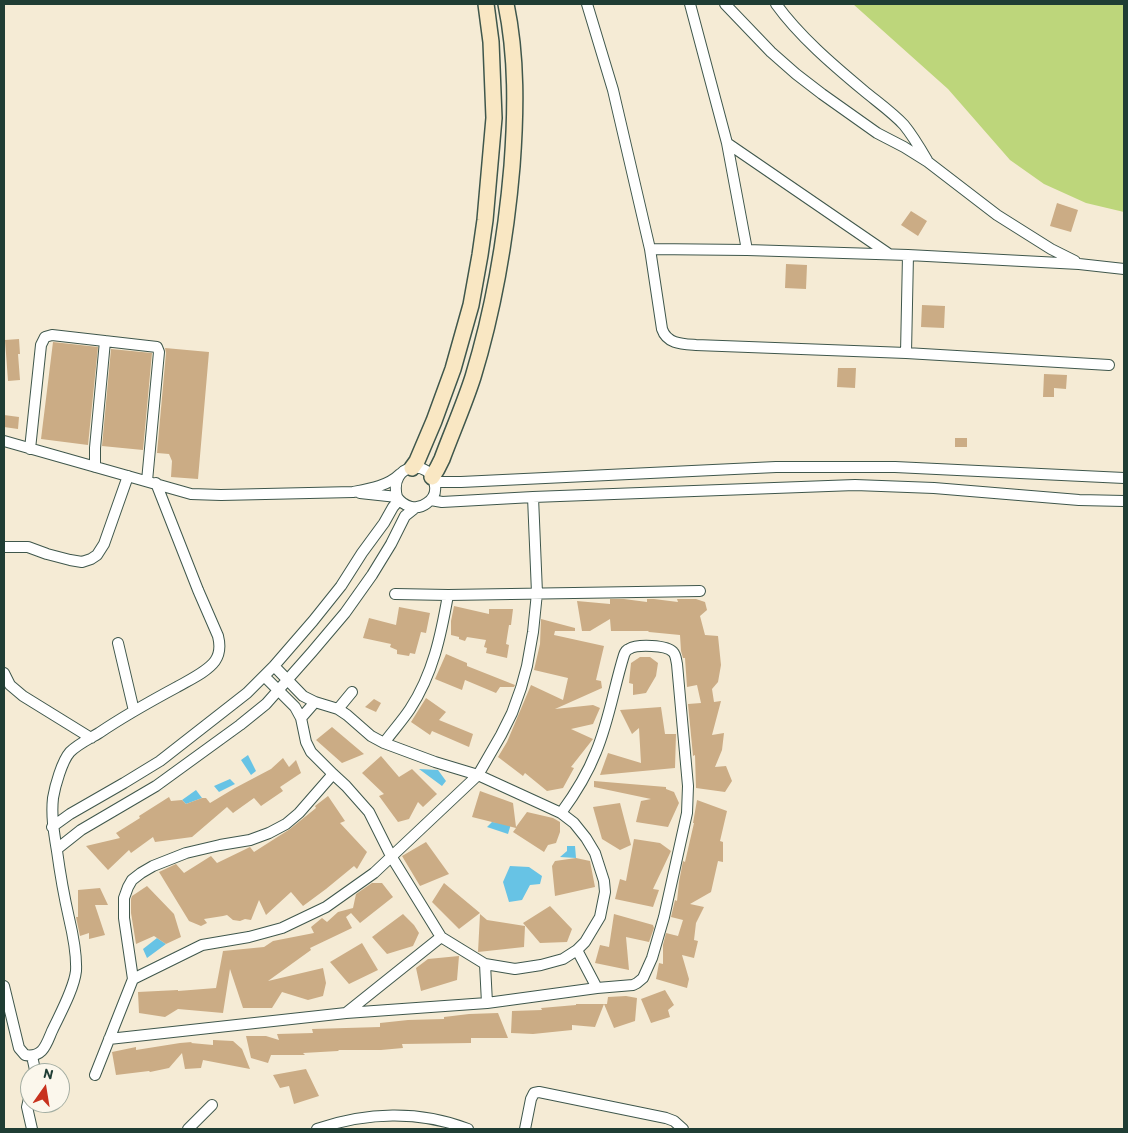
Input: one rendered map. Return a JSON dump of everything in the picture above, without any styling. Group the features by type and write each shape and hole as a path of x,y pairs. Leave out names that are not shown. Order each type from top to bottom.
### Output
{"street":[{"path":"486,4 491,42 494,118 480,255 471,305 434,421 417,461 396,481 395,489 398,498 403,504 415,508 424,506 431,500 435,491 433,478 472,379 493,301 504,238 514,136 514,56 506,4"},
{"path":"587,4 613,90 650,249 662,329 668,339 682,344 709,346 906,353 1110,365"},
{"path":"690,4 727,143 747,250"},
{"path":"725,4 771,52 836,105 877,133 928,162 997,215 1079,264"},
{"path":"776,4 815,47 902,123 928,162"},
{"path":"727,143 889,255"},
{"path":"650,249 908,255 1079,264 1124,269"},
{"path":"906,353 908,255"},
{"path":"4,986 19,1048 24,1055 32,1056 41,1052 66,1000 75,974 75,948 52,827 54,790 64,762 70,752 91,738 134,711 197,676 216,660 220,643 151,482 159,350 157,347 47,336 41,345 40,351 30,449"},
{"path":"95,467 95,448 105,341"},
{"path":"4,441 192,494 221,495 353,492 382,485 406,471 423,469 440,482 776,468 854,467 895,467 1124,478"},
{"path":"4,547 28,547 47,554 82,562 91,559 97,555 104,544 128,476"},
{"path":"431,500 442,502 855,485 910,486 1079,500 1124,501"},
{"path":"353,492 398,498"},
{"path":"133,979 202,945 282,928 326,907 347,894 374,873 478,775 512,713 527,666 537,593 533,497"},
{"path":"52,827 70,814 160,761 247,693 274,666 341,586 384,523 398,498"},
{"path":"56,849 81,830 156,786 266,704 345,613 372,575 405,516 415,508"},
{"path":"395,594 448,595 700,591"},
{"path":"384,743 410,709 425,682 435,657 448,595"},
{"path":"118,644 134,711"},
{"path":"109,1039 346,1013 487,1003 638,983 652,958 664,917 687,813 688,786 677,664 674,653 671,650 662,647 638,646 630,647 627,650 596,752 578,789 561,813"},
{"path":"264,676 295,706 301,718 306,742 311,752 346,786 369,812 392,856 441,937 486,964 515,969 541,965 563,958 577,950 585,942 600,917 604,904 604,881 595,853 574,823 561,813 478,775 435,762 384,743 371,736 338,709 303,696 274,666"},
{"path":"4,673 10,685 23,696 91,738"},
{"path":"338,709 352,692"},
{"path":"301,718 315,702"},
{"path":"95,1075 133,979 124,918 124,898 132,880 153,866 186,853 250,840 286,824 299,813 333,774"},
{"path":"346,1013 441,937"},
{"path":"577,950 597,988"},
{"path":"486,964 487,1003"},
{"path":"32,1056 34,1063"},
{"path":"525,1129 531,1099 534,1093 539,1092 666,1118 674,1121 683,1129"},
{"path":"188,1129 212,1106"},
{"path":"28,1113 32,1129"},
{"path":"317,1129 364,1118 397,1116 432,1119 468,1129"}],"green space":[{"path":"853,4 1124,4 1124,212 1086,203 1044,184 1010,160 948,89"}],"water":[{"path":"248,755 256,771 251,775 241,760"},
{"path":"419,769 438,770 446,781 442,786"},
{"path":"230,779 235,784 219,792 214,786"},
{"path":"196,790 202,798 186,804 182,800"},
{"path":"492,822 511,824 508,834 487,827"},
{"path":"567,846 575,846 576,858 560,857 567,851"},
{"path":"510,866 529,867 542,876 540,884 530,885 522,900 509,902 503,882"},
{"path":"157,938 166,944 147,958 143,949"}],"building":[{"path":"1057,203 1078,210 1071,232 1050,226"},
{"path":"911,211 927,221 918,236 901,225"},
{"path":"786,264 807,265 806,289 785,288"},
{"path":"922,305 945,306 944,328 921,327"},
{"path":"19,339 20,380 8,381 5,340"},
{"path":"53,342 98,347 88,445 41,439"},
{"path":"165,348 209,352 198,479 171,477 172,461 169,454 157,453"},
{"path":"111,349 152,353 143,450 102,446"},
{"path":"838,368 856,368 855,388 837,387"},
{"path":"1044,374 1067,375 1066,389 1054,388 1054,397 1043,397"},
{"path":"4,415 19,417 18,429 4,427"},
{"path":"955,438 967,438 967,447 955,447"},
{"path":"610,599 647,602 647,599 654,599 678,602 677,599 696,599 705,602 707,610 700,616 705,635 718,636 721,665 718,682 712,689 714,702 721,701 712,735 724,733 722,750 715,767 726,766 732,781 725,792 696,788 695,755 693,756 688,704 701,703 697,685 687,687 685,658 683,658 681,651 680,635 648,631 611,631 610,619 590,631 582,631 577,601 610,604"},
{"path":"454,606 489,614 489,609 513,609 506,644 509,645 507,658 486,653 487,648 484,647 486,640 467,637 465,641 451,635"},
{"path":"399,607 430,613 426,633 421,632 415,654 410,653 409,656 397,654 397,650 390,647 391,644 363,638 369,618 396,625"},
{"path":"541,619 575,628 575,631 555,631 554,635 604,646 596,680 601,681 602,688 555,709 593,705 600,708 593,724 571,729 593,739 571,767 574,768 563,788 547,791 525,773 523,776 498,757 507,742 531,685 563,700 568,678 534,670 540,644"},
{"path":"446,654 467,663 467,666 515,685 514,687 500,687 496,693 465,680 462,690 435,679"},
{"path":"640,657 650,657 658,663 656,676 646,693 633,695 633,684 629,683 631,663"},
{"path":"426,698 446,712 439,720 473,734 469,747 432,731 430,735 411,722"},
{"path":"374,699 381,703 376,712 365,707"},
{"path":"661,707 665,734 676,734 675,768 600,775 608,753 641,763 639,728 632,734 620,710"},
{"path":"332,727 364,754 342,763 316,740"},
{"path":"381,756 399,777 412,769 437,794 423,807 418,802 409,819 398,822 379,796 384,794 362,773"},
{"path":"283,758 289,767 296,760 301,773 280,787 283,791 261,806 254,798 233,813 227,807 192,837 155,842 153,837 131,853 129,850 108,870 86,846 120,838 116,833 169,797 171,801 182,800 186,804 202,798 206,798 210,803 271,769"},
{"path":"594,781 666,787 666,789 674,792 679,803 668,827 636,822 641,801 651,799 594,787"},
{"path":"480,791 513,803 516,827 527,812 553,818 560,822 560,832 556,843 548,845 544,852 513,832 516,828 472,817"},
{"path":"328,796 345,821 340,823 367,852 357,869 354,866 303,906 291,892 266,915 259,900 251,920 233,920 227,915 204,919 207,923 201,926 189,921 159,872 176,864 184,873 211,856 217,863 250,847 254,852 290,829"},
{"path":"697,800 727,811 720,841 723,842 723,862 718,861 711,892 690,904 704,907 696,923 694,940 698,941 694,958 682,955 689,979 687,988 656,979 659,963 663,964 663,945 666,933 678,936 683,920 671,917 675,900 677,901 683,861 685,862"},
{"path":"620,803 631,845 620,850 602,839 593,807"},
{"path":"634,839 660,843 671,851 653,889 659,890 653,907 615,899 620,879 626,881"},
{"path":"426,842 449,874 420,886 402,856"},
{"path":"576,858 590,861 595,887 555,896 552,866 555,861"},
{"path":"372,883 382,883 393,897 360,923 351,913 346,917 352,928 310,948 311,950 268,981 323,968 326,983 323,996 308,1000 282,992 272,1008 243,1008 230,969 223,1013 178,1009 165,1017 139,1013 138,992 216,988 223,951 264,947 273,941 314,933 311,927 322,918 327,922 338,912 353,908 356,894"},
{"path":"444,883 480,913 459,929 432,902"},
{"path":"147,886 174,914 181,937 166,944 154,936 136,944 131,913 131,899 132,896"},
{"path":"100,888 108,905 95,905 105,935 89,939 89,933 80,936 76,917 78,917 78,890"},
{"path":"550,906 572,929 567,942 540,943 523,923"},
{"path":"403,914 419,933 413,946 387,954 372,937"},
{"path":"480,914 487,920 525,926 524,947 478,952"},
{"path":"614,914 653,925 654,928 649,942 626,937 629,970 595,963 600,945 609,947"},
{"path":"362,943 378,970 349,984 330,962"},
{"path":"459,956 457,980 421,991 416,968 428,959"},
{"path":"665,990 674,1005 668,1010 670,1017 651,1023 641,999"},
{"path":"626,996 637,998 635,1021 614,1028 604,1004 607,1004 608,997"},
{"path":"576,1004 604,1004 595,1027 572,1025 572,1030 533,1034 511,1033 512,1011 542,1010 541,1008"},
{"path":"498,1013 508,1038 471,1038 471,1043 402,1044 403,1048 381,1050 339,1050 303,1053 305,1055 271,1055 268,1063 251,1058 246,1036 266,1036 279,1040 277,1034 313,1033 312,1029 380,1027 380,1023"},
{"path":"213,1040 233,1041 242,1049 250,1069 203,1060 201,1068 185,1069 182,1053 169,1068 116,1075 112,1052 136,1047 136,1050 192,1042 213,1045"},
{"path":"306,1069 319,1096 294,1104 289,1086 280,1088 273,1075"}]}
